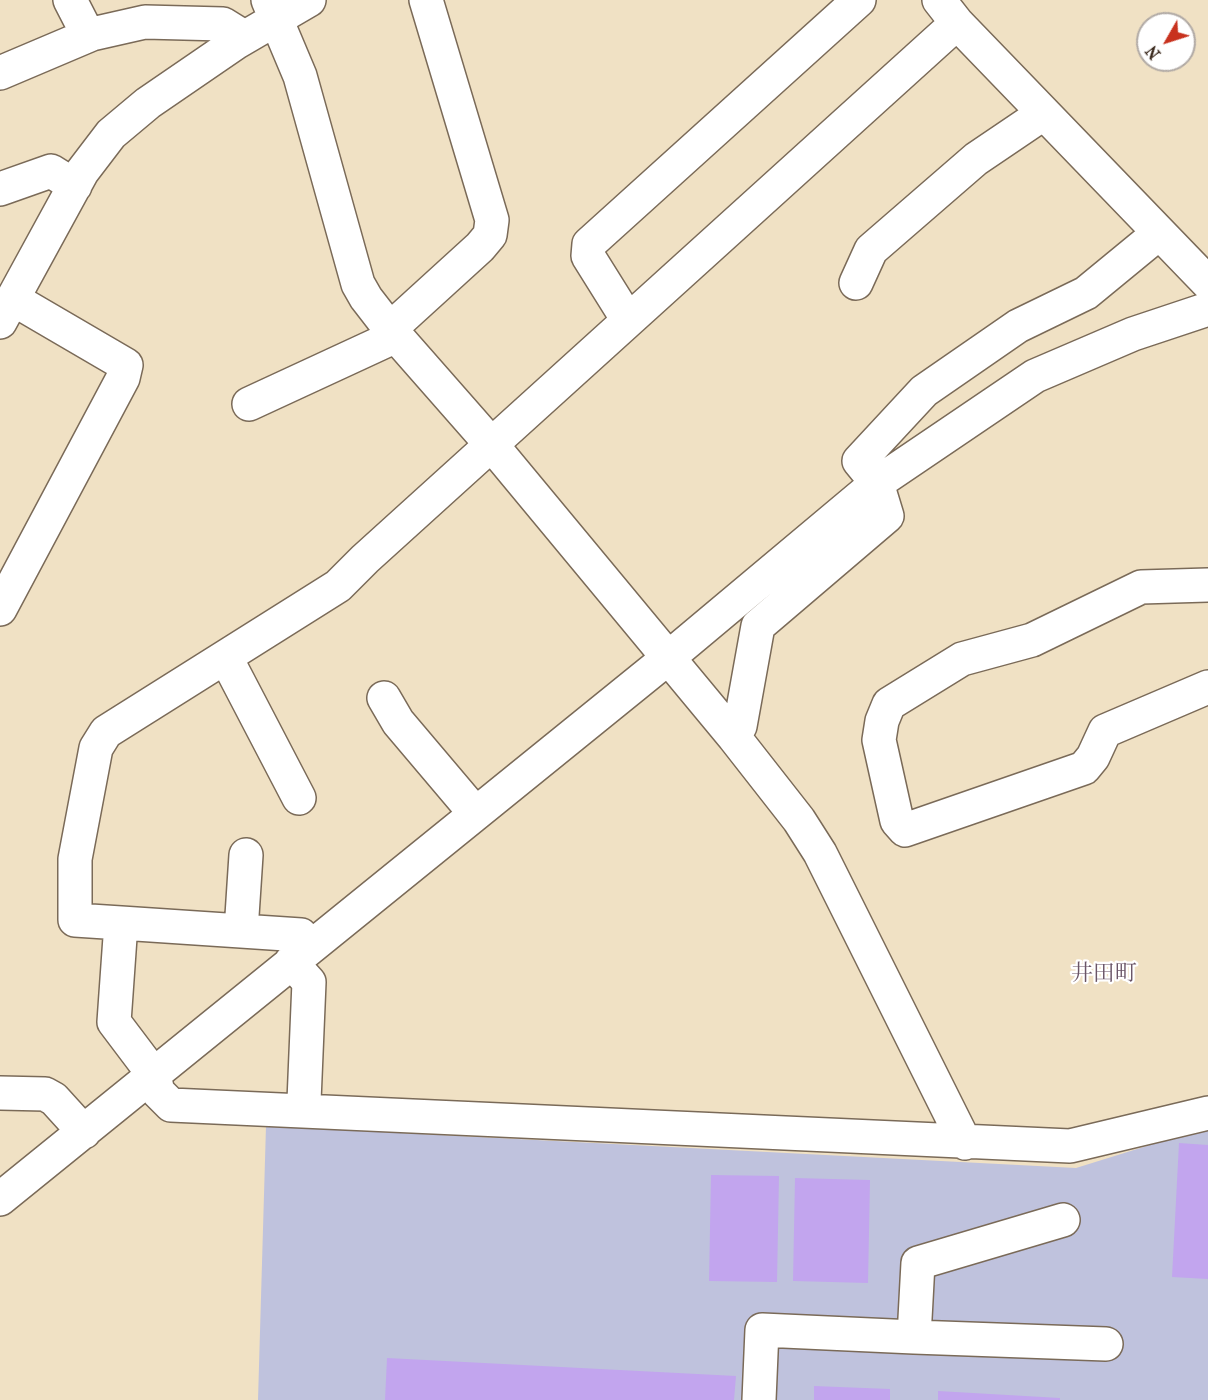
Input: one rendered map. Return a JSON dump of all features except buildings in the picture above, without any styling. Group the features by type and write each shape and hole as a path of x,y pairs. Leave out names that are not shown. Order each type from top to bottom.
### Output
{"street":[{"path":"70,0 88,35"},
{"path":"0,609 123,378 126,365 7,311 75,186 111,134 148,103 244,37 272,8 309,0"},
{"path":"249,404 393,333 490,236 492,220 426,0"},
{"path":"628,320 588,256 589,244 859,0"},
{"path":"272,8 300,76 358,284 393,333 491,444 734,736 799,820 820,854 965,1143"},
{"path":"302,1112 309,982 301,954 301,935 75,920 75,859 96,748 106,732 338,586 628,320 948,11 1208,283"},
{"path":"0,73 88,35 145,22 223,24 244,37"},
{"path":"856,283 871,250 976,159 1044,113"},
{"path":"0,189 51,171 75,186"},
{"path":"734,736 740,726 758,626 887,516 877,483 859,461 924,391 1018,326 1086,293 1159,232"},
{"path":"0,1199 668,658 877,483 1035,376 1133,334 1208,309"},
{"path":"1208,585 1141,586 1032,640 962,658 889,704 882,721 879,740 897,821 905,831 1084,768 1094,757 1105,731 1208,687"},
{"path":"226,658 299,798"},
{"path":"384,698 398,722 475,813"},
{"path":"241,931 246,855"},
{"path":"121,923 114,1022 154,1075 158,1092 171,1105 1070,1146 1208,1113"},
{"path":"0,1094 45,1094 54,1099 84,1131"},
{"path":"914,1337 918,1263 1063,1220"},
{"path":"759,1400 762,1330 1106,1344"}],"shaded area":[{"path":"266,1126 1076,1168 1208,1127 1208,1400 258,1400"}],"district":[{"name":"井田町","path":"1104,975"}]}
